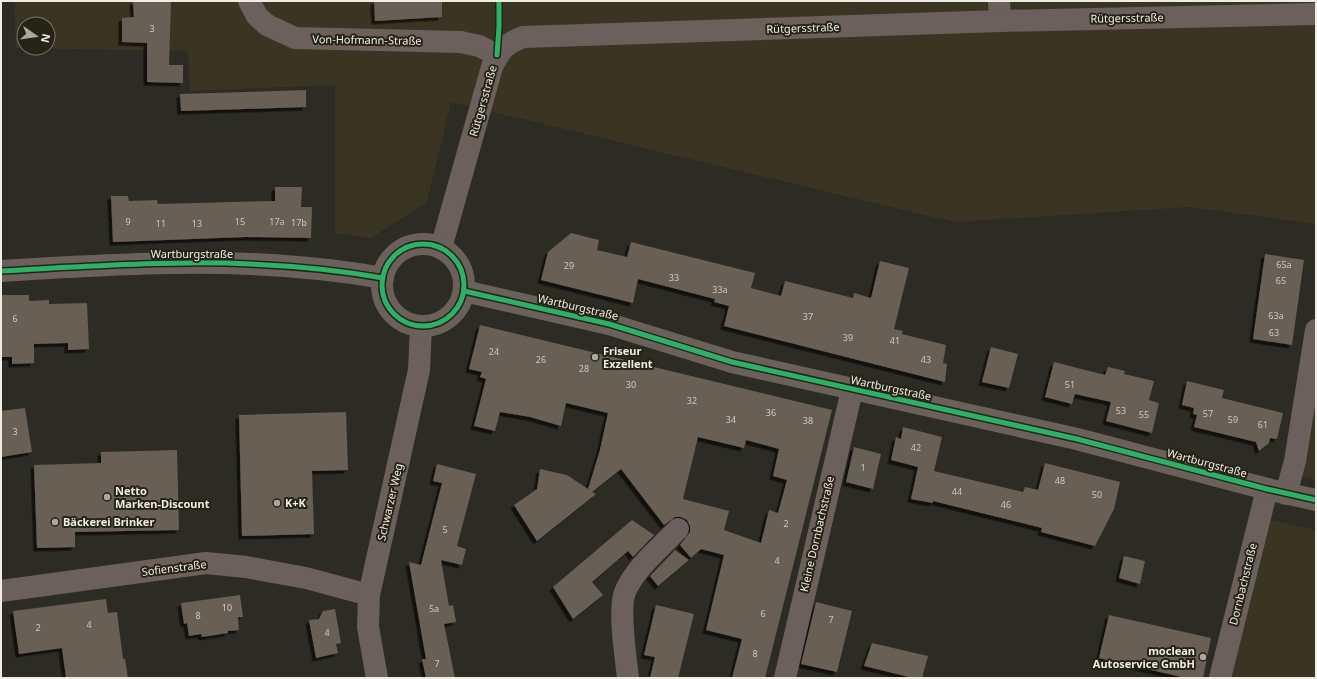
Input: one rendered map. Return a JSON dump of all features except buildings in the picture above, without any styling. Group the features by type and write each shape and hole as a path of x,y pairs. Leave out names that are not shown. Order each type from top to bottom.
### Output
{"main road":[{"path":"419,244 441,248 452,256 460,266 464,278 464,291 458,307 446,320 429,326 421,326 402,321 388,307 384,298 383,278 392,258 404,249 419,244"},
{"name":"Wartburgstraße","path":"1,271 124,265 248,264 318,268 383,278"},
{"name":"Wartburgstraße","path":"464,291 609,324 732,362 1077,439 1276,492 1316,500"}],"street":[{"name":"Von-Hofmann-Straße","path":"249,1 257,16 267,25 295,38 461,42 479,46 497,55"},
{"name":"Rütgersstraße","path":"441,248 492,67 497,55 508,43 523,37 999,11 1316,14"},
{"name":"Schwarzer Weg","path":"377,678 368,627 369,594 419,370 421,326"},
{"name":"Dornbachstraße","path":"1220,678 1276,492 1295,461 1316,330"},
{"name":"Kleine Dornbachstraße","path":"785,678 852,390"},
{"path":"628,678 623,618 624,594 631,580 678,529"},
{"name":"Sofienstraße","path":"1,591 206,564 254,568 306,578 369,594"}],"shaded area":[{"path":"14,1 1316,1 1316,224 1190,207 954,222 451,102 427,202 371,238 335,233 335,85 190,91 188,51 56,49 56,16 16,16 16,48"},
{"path":"1316,373 1316,480 1299,476"},
{"path":"1270,520 1316,530 1316,678 1229,678"}],"cycle path":[{"path":"497,55 499,1"},
{"path":"423,244 439,247 452,256 461,269 464,285 461,301 452,314 439,323 423,326 407,323 394,314 385,301 382,285 385,269 394,256 407,247 423,244"},
{"path":"1,271 97,265 192,263 288,266 383,278"},
{"path":"464,291 609,324 732,362 1077,439 1267,489 1316,500"}],"place":[{"name":"Friseur Exzellent","path":"595,357"},
{"name":"Netto Marken-Discount","path":"107,497"},
{"name":"K+K","path":"277,503"},
{"name":"Bäckerei Brinker","path":"55,522"},
{"name":"moclean Autoservice GmbH","path":"1203,657"}]}
